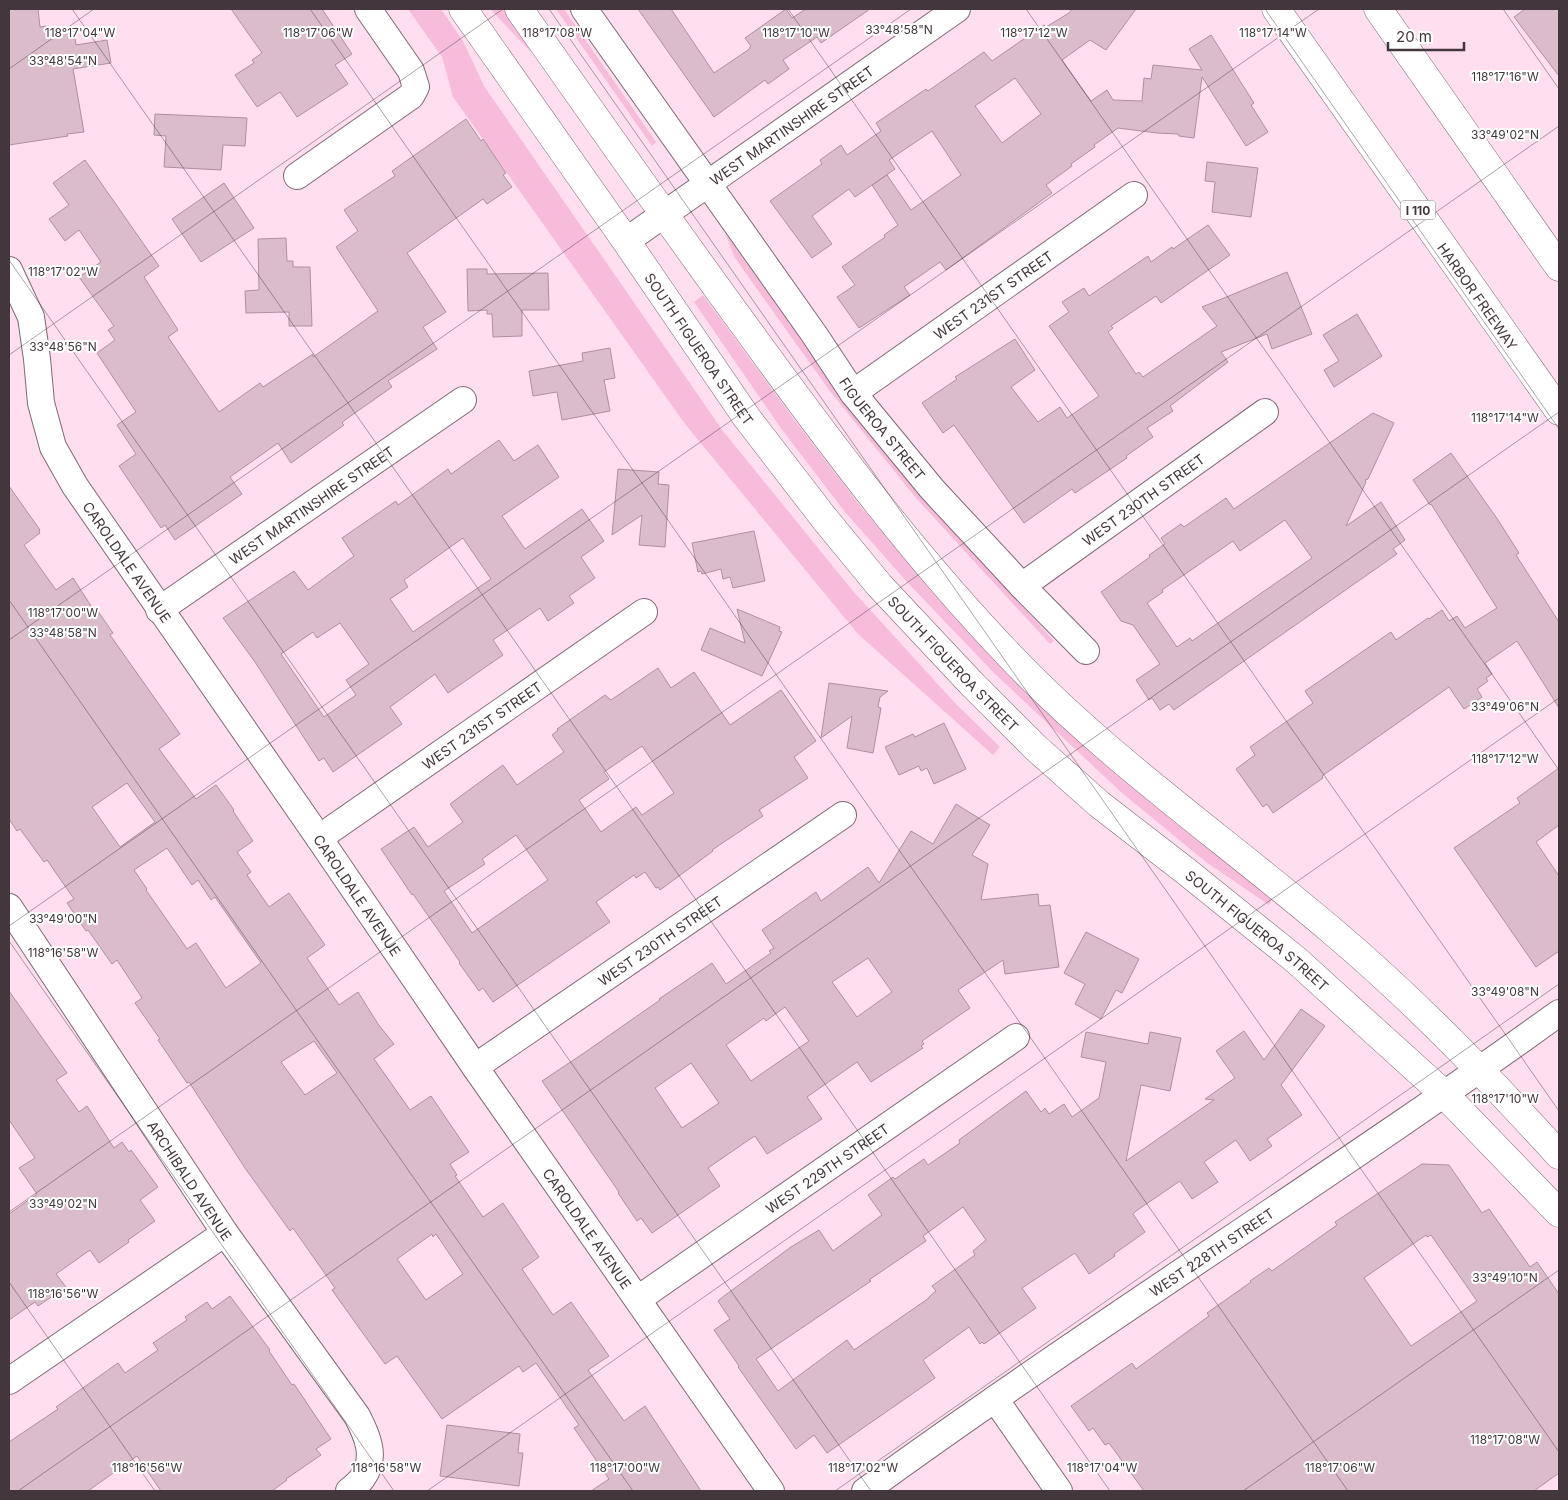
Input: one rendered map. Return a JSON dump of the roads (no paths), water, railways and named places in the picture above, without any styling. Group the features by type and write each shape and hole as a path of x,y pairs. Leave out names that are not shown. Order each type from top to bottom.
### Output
{"main road":[{"name":"SOUTH FIGUEROA STREET","path":"463,9 626,241 747,418 824,518 879,585 971,683 1036,748 1099,804 1296,960 1444,1094 1559,1213"},
{"path":"520,9 664,214 865,489 932,570 1010,657 1074,718 1127,764 1330,929 1383,975 1480,1070 1559,1155"},
{"name":"HARBOR FREEWAY","path":"1276,9 1559,411"},
{"path":"1378,9 1559,267"}],"street":[{"path":"297,176 411,96 416,87 411,71 368,9"},
{"name":"FIGUEROA STREET","path":"584,9 814,334 853,393 932,489 1022,586 1086,651"},
{"name":"WEST MARTINSHIRE STREET","path":"626,241 957,9"},
{"name":"WEST 231ST STREET","path":"853,393 1134,195"},
{"name":"CAROLDALE AVENUE","path":"9,270 30,317 37,359 41,403 53,447 75,486 475,1067 771,1491"},
{"name":"WEST MARTINSHIRE STREET","path":"159,610 463,400"},
{"name":"WEST 230TH STREET","path":"1022,586 1265,412"},
{"name":"WEST 231ST STREET","path":"319,838 644,612"},
{"name":"WEST 230TH STREET","path":"475,1067 843,815"},
{"name":"ARCHIBALD AVENUE","path":"9,907 225,1232 357,1416 367,1435 370,1452 369,1463 363,1477 349,1491"},
{"name":"WEST 228TH STREET","path":"865,1491 995,1400 1480,1070 1559,1012"},
{"name":"WEST 229TH STREET","path":"638,1299 1016,1037"},
{"path":"9,1381 225,1232"},
{"path":"995,1400 1058,1491"}]}
